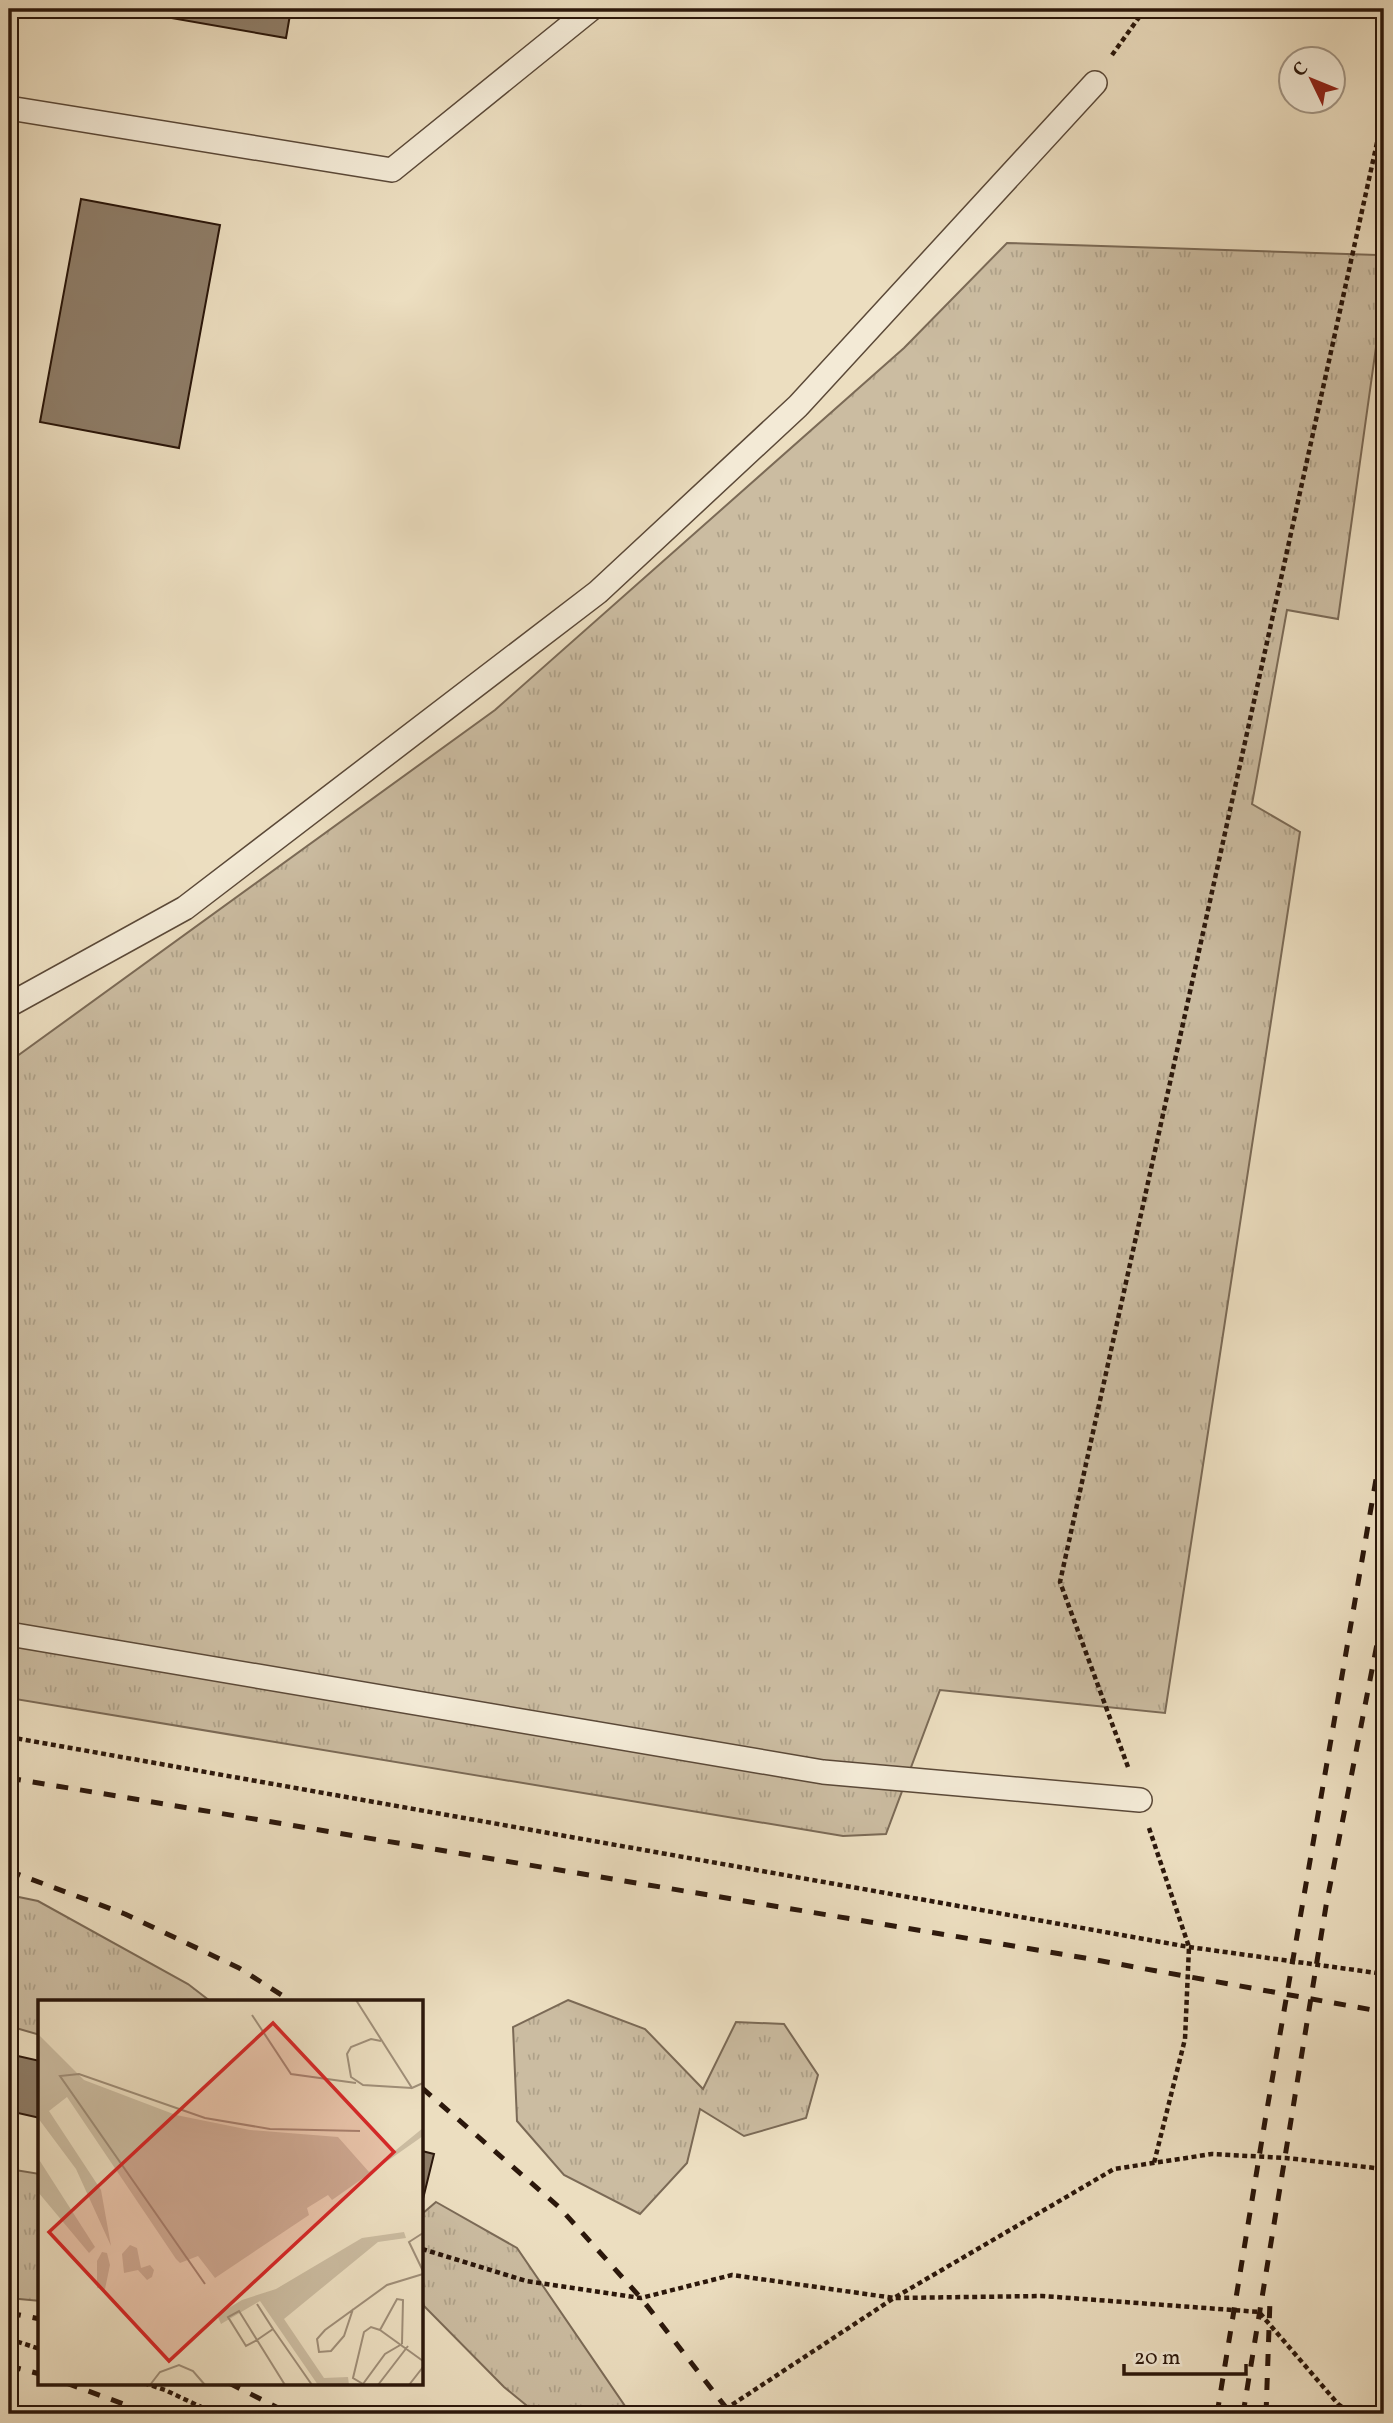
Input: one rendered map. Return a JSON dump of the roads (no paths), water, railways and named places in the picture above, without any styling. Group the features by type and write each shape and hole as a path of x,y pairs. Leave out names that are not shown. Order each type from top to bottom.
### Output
{"lane":[{"path":"9,108 392,170 591,9"},
{"path":"9,1005 185,908 598,592 798,406 1095,83"},
{"path":"9,1634 823,1772 1140,1800"}],"railway":[{"path":"1217,2414 1384,1433"},
{"path":"1243,2414 1326,1906 1384,1608"},
{"path":"9,1778 1085,1958 1384,2012"},
{"path":"9,1871 125,1914 239,1968 289,2000"},
{"path":"424,2090 559,2207 641,2298 731,2414"},
{"path":"1266,2414 1270,2300"},
{"path":"9,2313 38,2319"},
{"path":"9,2366 38,2373"},
{"path":"69,2384 151,2414"},
{"path":"231,2384 290,2414"}]}
